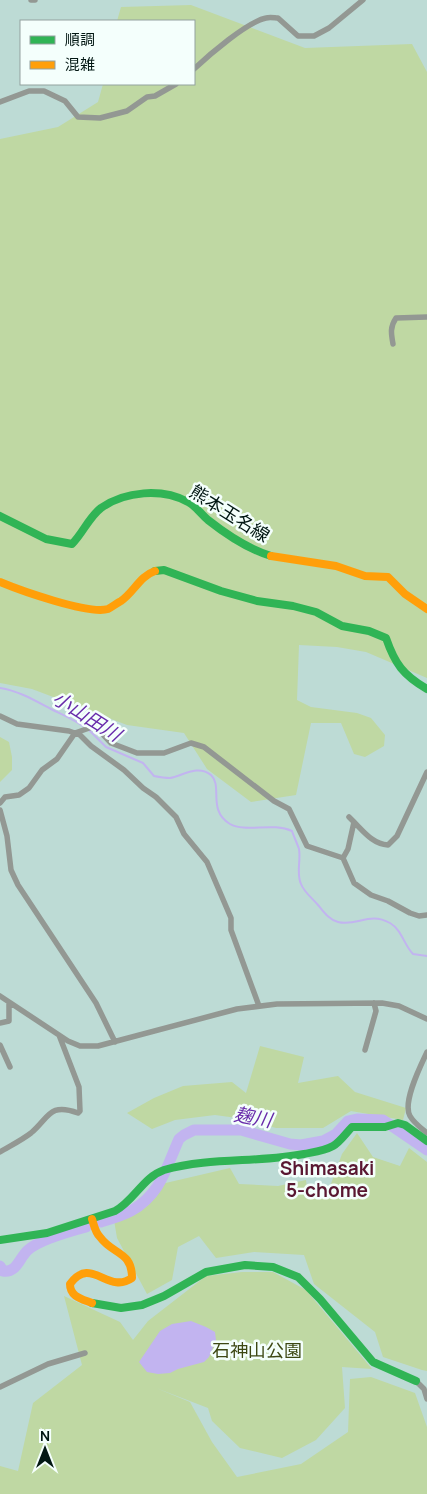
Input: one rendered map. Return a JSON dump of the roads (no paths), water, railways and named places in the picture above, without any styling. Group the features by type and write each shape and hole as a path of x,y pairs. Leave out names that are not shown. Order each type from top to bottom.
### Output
{"street":[{"path":"195,67 213,51 239,33 266,18 278,18 298,36 314,36 329,28 363,0"},
{"path":"0,102 29,90 44,90 65,101 78,117 100,118 127,111 147,97 155,96 174,85"},
{"path":"393,344 390,332 396,318 427,317"},
{"name":"熊本玉名線","path":"0,516 46,539 72,544 98,510 112,500 144,494 178,497 192,504 205,518 225,532 265,554 338,566 367,576 388,577 405,594 427,609"},
{"path":"0,582 24,592 52,600 89,608 108,609 125,598 147,574 164,570 221,592 257,601 302,608 316,612 342,626 379,634 386,638 394,662 404,674 427,689"},
{"path":"0,716 17,724 78,732 96,726 111,743 137,753 164,752 186,743 204,747 274,801 289,809 307,846 343,858 354,883 366,892 410,913 419,916 427,915"},
{"path":"0,803 5,797 19,795 29,788 42,770 57,759 78,732"},
{"path":"78,732 91,746 124,770 176,817 184,834 207,862 231,918 231,930 259,1006"},
{"path":"343,858 348,849 351,820 369,837 381,845 388,845 397,836 427,772"},
{"path":"0,810 7,836 11,870 18,885 96,1003 115,1042"},
{"path":"0,996 59,1035 80,1046 98,1046 236,1009 259,1006 374,1003 399,1006 427,1018"},
{"path":"0,1023 9,1021 9,1002"},
{"path":"365,1050 376,1011 374,1003"},
{"path":"0,1152 29,1134 50,1112 58,1109 78,1113 80,1111 79,1087 59,1035"},
{"path":"0,1044 10,1067"},
{"path":"427,1052 408,1104 409,1115 427,1133"},
{"path":"0,1240 47,1233 115,1211 124,1206 152,1176 162,1171 182,1166 289,1157 323,1150 335,1145 352,1127 385,1127 396,1123 404,1125 427,1140"},
{"path":"92,1219 94,1230 103,1242 127,1257 133,1268 132,1278 122,1284 88,1273 82,1273 76,1276 70,1284 70,1289 76,1297 97,1305 121,1308 142,1305 164,1296 206,1272 245,1265 273,1268 298,1277 320,1299 373,1362 416,1381 424,1389 427,1399"},
{"path":"0,1387 48,1364 85,1353"}],"waterway":[{"name":"小山田川","path":"0,688 26,696 86,728"},
{"name":"小山田川","path":"89,730 106,747 143,763 154,776 170,778 195,771 206,772 211,775 216,785 219,812 230,824 244,828 276,827 292,831 299,849 299,876 302,887 329,917 335,921 345,923 376,918 383,920 394,926 413,954 427,956"},
{"name":"麹川","path":"101,1222 131,1211 149,1197 161,1180 179,1139 194,1130 241,1130 290,1144 301,1145 323,1141 336,1134 348,1121 357,1119 383,1120 427,1150"},
{"name":"麹川","path":"0,1266 3,1271 12,1270 33,1246 56,1236 86,1227"}],"district":[{"name":"Shimasaki 5-chome","path":"327,1179"}],"park label":[{"name":"石神山公園","path":"257,1350"}]}
